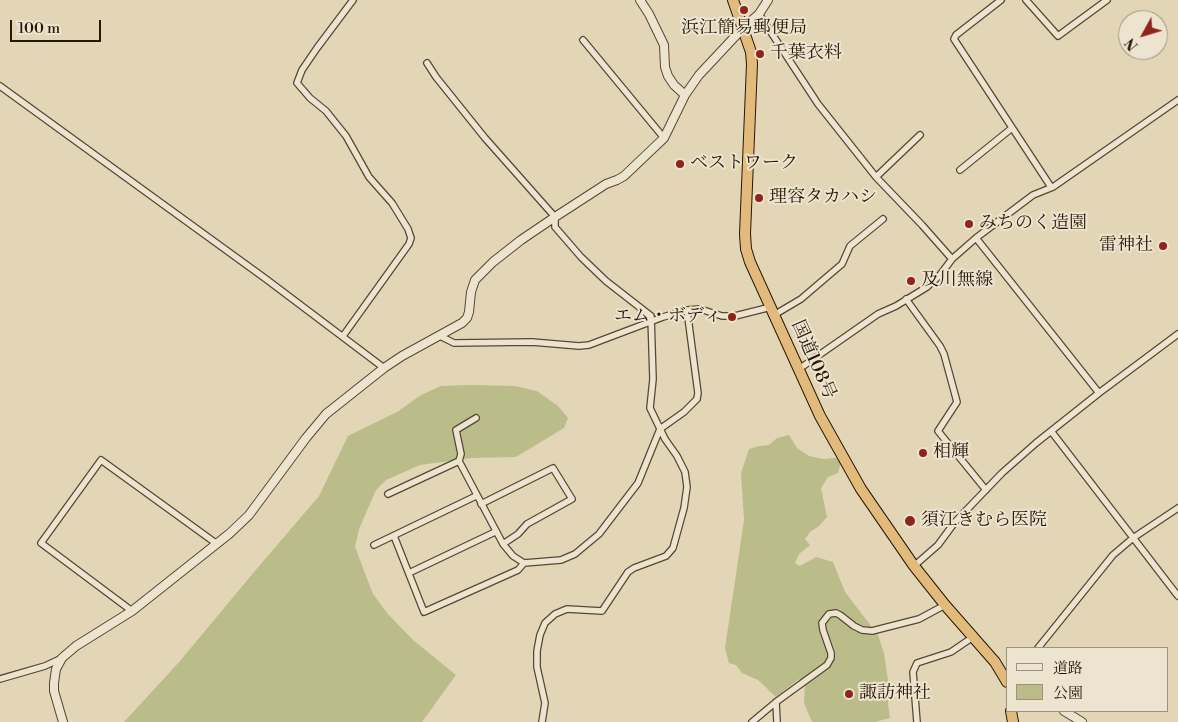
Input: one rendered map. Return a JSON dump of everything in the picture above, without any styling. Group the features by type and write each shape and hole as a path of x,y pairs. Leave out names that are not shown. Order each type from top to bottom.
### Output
{"highway":[{"name":"国道108号","path":"733,0 751,52 752,64 746,249 750,262 820,416 861,489 914,566 995,662 1006,680"}],"street":[{"path":"343,336 409,244 411,238 408,229 392,203 369,177 346,136 326,111 310,98 297,83 302,70 353,0"},
{"path":"640,0 664,45 665,67 668,76 685,95"},
{"path":"0,679 45,666 62,658 76,646 132,611 217,544 249,515 317,423 384,368 419,346 462,323 467,318 471,292 479,275 521,240 606,184 624,176 664,138 685,95 699,74 759,14 768,0"},
{"path":"1026,0 1058,36 1107,0"},
{"path":"998,1 956,35 954,39 1051,187"},
{"path":"759,14 818,104 876,177 952,259"},
{"path":"583,40 664,138"},
{"path":"427,63 485,138 555,217 555,227 580,257 606,281 651,316 653,379 650,408 685,472 687,487 684,508 673,548 666,556 628,572 602,611 567,609 556,614 545,623 540,635 537,651 537,667 545,703 542,722"},
{"path":"0,86 343,336 384,368"},
{"path":"799,369 878,314 896,306 927,287 940,275 952,259 976,238 1033,195 1051,187 1178,100"},
{"path":"960,170 1012,128"},
{"path":"876,177 920,134"},
{"path":"440,336 454,344 532,342 579,346 589,345 687,310 700,309 722,316 772,311 801,299 808,294 842,264 850,246 884,218"},
{"path":"976,238 1099,393"},
{"path":"906,299 944,354 957,402 938,432 986,490"},
{"path":"476,418 456,430 461,454 459,461 503,544 513,556 524,563 561,560 583,549 599,534 638,484 660,429 697,400 698,393 687,310"},
{"path":"914,566 938,545 956,522 1002,473 1099,393 1178,334"},
{"path":"1051,431 1178,596"},
{"path":"132,611 41,543 101,460 217,544"},
{"path":"388,494 459,461"},
{"path":"481,504 553,468 572,499 528,524 518,534 503,544"},
{"path":"374,545 476,496"},
{"path":"1039,647 1112,555 1133,538 1178,508"},
{"path":"408,573 495,532"},
{"path":"394,536 424,612 518,570 524,563"},
{"path":"752,722 776,702 820,671 829,661 831,653 822,622 829,614 836,613 862,630 872,631 919,619 945,605"},
{"path":"917,722 913,672 917,663 951,652 973,638"},
{"path":"62,658 56,669 54,691 64,722"},
{"path":"776,702 777,722"},
{"path":"1066,712 1082,722"}],"green space":[{"path":"441,386 515,386 537,391 558,406 568,418 564,428 516,457 472,458 420,465 386,480 376,490 359,529 355,547 373,594 387,613 413,640 456,675 422,722 124,722 180,661 319,496 348,436 397,412 421,395"},
{"path":"789,435 797,448 809,456 823,459 836,458 841,463 838,473 828,477 821,488 827,517 805,539 810,545 799,554 795,563 800,566 816,557 833,562 845,592 878,635 884,653 889,687 888,704 890,718 875,722 812,722 804,703 805,686 799,679 776,697 758,680 742,673 736,665 729,663 725,648 744,520 741,473 749,449 769,445 777,438"}],"place":[{"name":"浜江簡易郵便局","path":"744,10"},
{"name":"千葉衣料","path":"760,54"},
{"name":"ベストワーク","path":"680,164"},
{"name":"理容タカハシ","path":"759,198"},
{"name":"みちのく造園","path":"969,224"},
{"name":"雷神社","path":"1163,246"},
{"name":"及川無線","path":"911,281"},
{"name":"エム・ボディ","path":"732,317"},
{"name":"相輝","path":"923,453"},
{"name":"須江きむら医院","path":"910,521"},
{"name":"諏訪神社","path":"849,694"}]}
